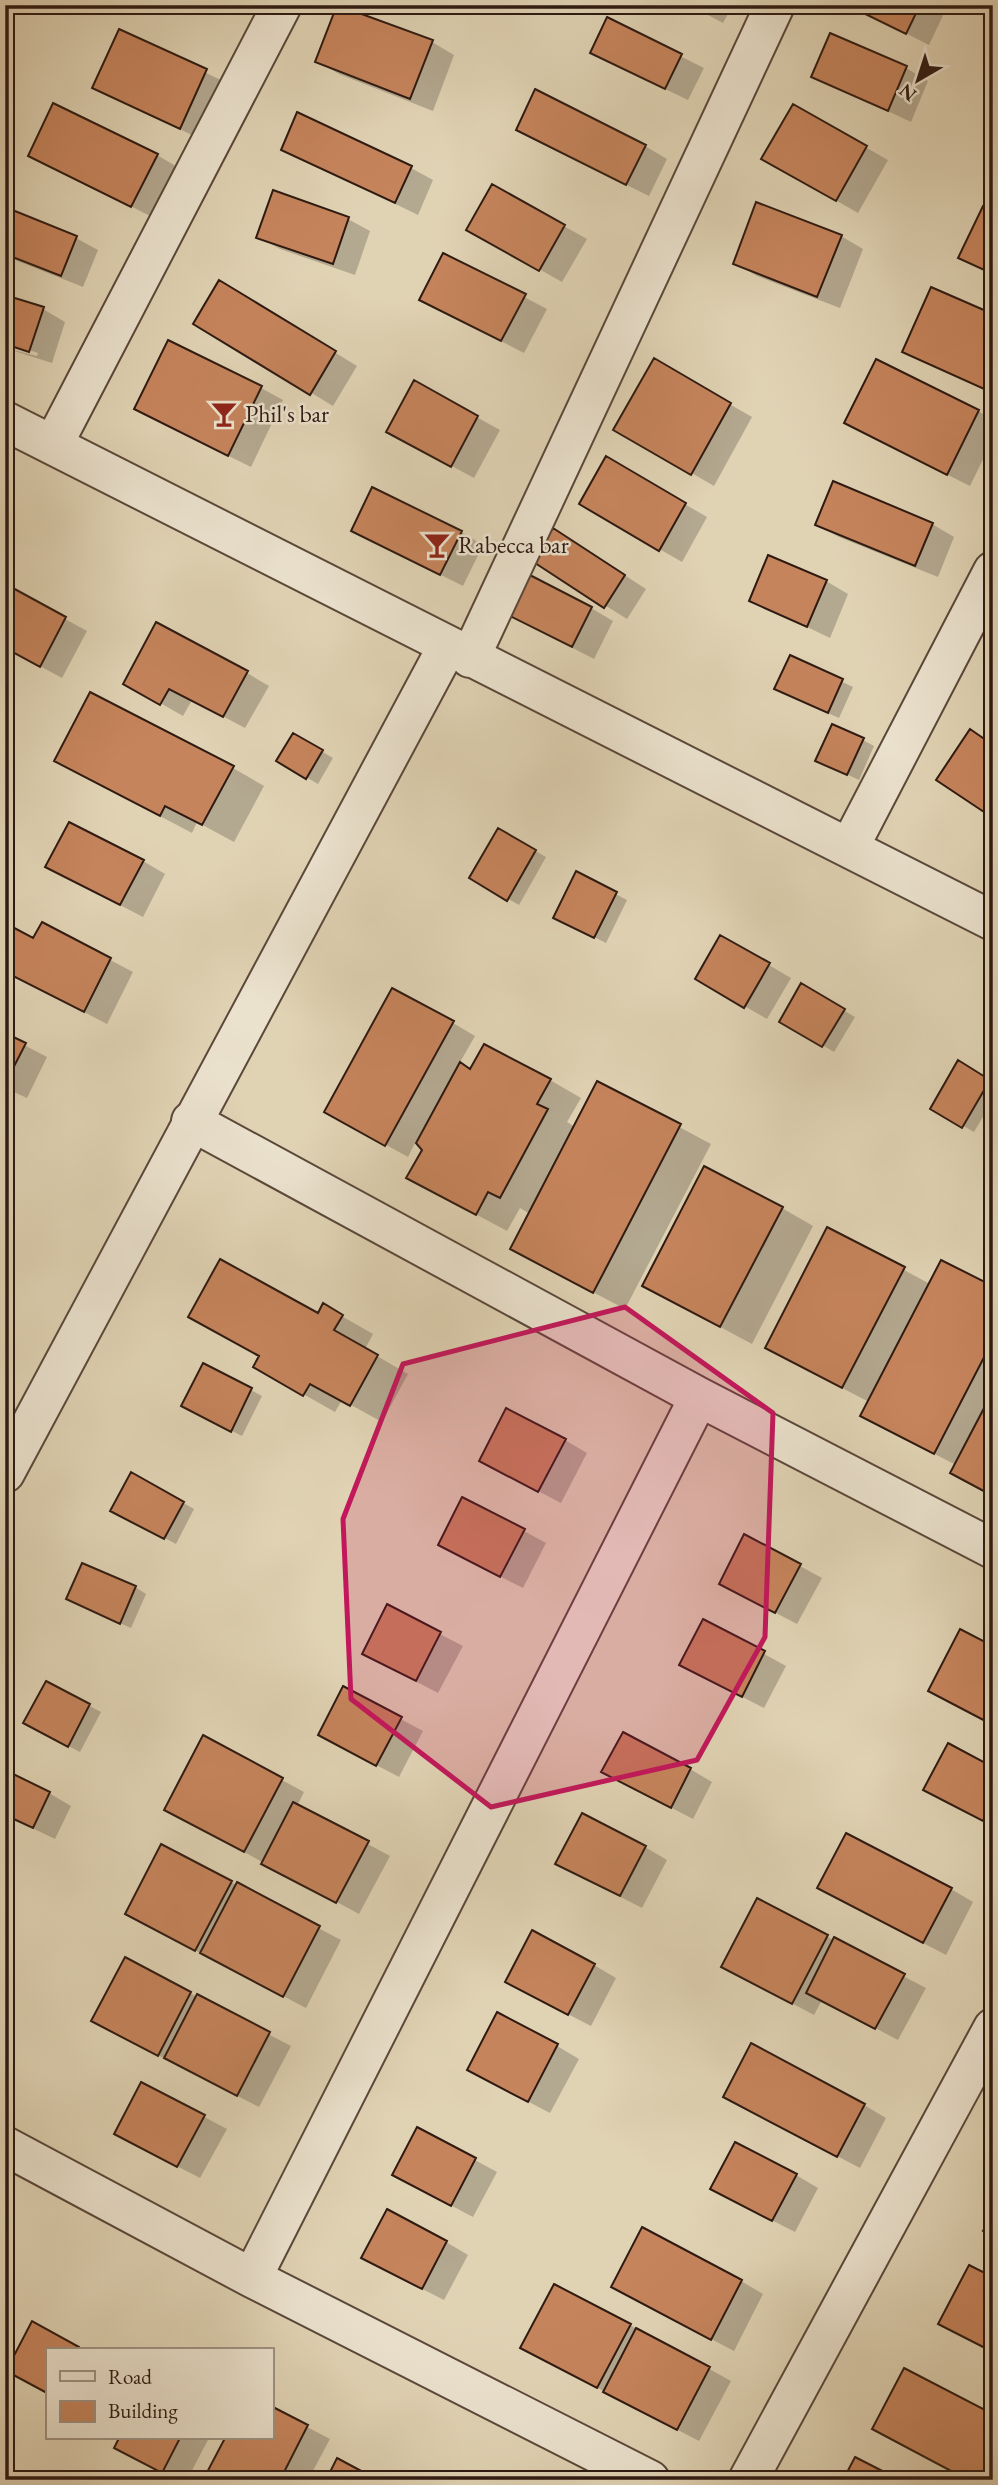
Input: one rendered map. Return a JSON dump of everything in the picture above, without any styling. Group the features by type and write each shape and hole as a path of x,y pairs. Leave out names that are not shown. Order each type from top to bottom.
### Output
{"street":[{"path":"53,445 282,5"},
{"path":"5,1473 191,1121 459,652 775,5"},
{"path":"5,421 459,652 850,846 993,921"},
{"path":"850,846 993,571"},
{"path":"191,1121 699,1397 993,1549"},
{"path":"253,2278 699,1397"},
{"path":"748,2480 993,2028"},
{"path":"5,2146 253,2278 650,2480"}],"highlighted area":[{"path":"625,1307 773,1413 765,1637 697,1760 491,1807 351,1699 343,1519 403,1364"}],"building":[{"path":"337,5 433,40 410,99 315,62"},
{"path":"687,5 704,5 701,12"},
{"path":"847,5 920,5 906,34"},
{"path":"607,17 682,54 665,89 590,53"},
{"path":"119,29 207,69 180,129 92,88"},
{"path":"830,33 907,66 888,111 811,77"},
{"path":"535,89 646,145 626,185 516,130"},
{"path":"53,103 158,154 131,207 28,156"},
{"path":"793,104 867,146 836,201 761,159"},
{"path":"297,112 412,166 395,203 281,150"},
{"path":"492,184 565,225 539,271 466,230"},
{"path":"273,190 349,217 333,264 256,238"},
{"path":"756,202 842,235 817,297 733,264"},
{"path":"983,206 993,210 993,274 958,258"},
{"path":"5,207 77,236 61,276 5,254"},
{"path":"443,253 526,294 501,341 419,300"},
{"path":"219,280 336,351 310,395 193,324"},
{"path":"931,287 993,314 993,393 902,352"},
{"path":"5,295 44,307 29,352 5,344"},
{"path":"168,340 262,386 228,456 134,409"},
{"path":"654,358 731,403 691,475 613,430"},
{"path":"876,359 979,410 947,475 844,423"},
{"path":"414,380 478,416 451,467 386,432"},
{"path":"606,456 686,503 659,551 579,504"},
{"path":"833,481 933,523 915,566 815,525"},
{"path":"372,487 462,531 440,575 351,531"},
{"path":"553,528 625,575 604,608 532,561"},
{"path":"768,555 827,580 807,627 749,601"},
{"path":"524,572 592,607 572,647 504,613"},
{"path":"11,587 66,617 40,667 5,648 5,599"},
{"path":"156,622 248,671 223,717 169,689 160,705 123,684"},
{"path":"790,655 843,679 828,713 774,689"},
{"path":"90,692 234,766 202,825 165,806 160,816 54,761"},
{"path":"832,724 864,738 847,775 815,761"},
{"path":"970,729 993,745 993,818 936,780"},
{"path":"293,733 323,750 306,779 276,761"},
{"path":"69,822 144,860 120,905 45,867"},
{"path":"498,828 536,850 507,901 469,878"},
{"path":"576,871 617,892 594,938 553,918"},
{"path":"42,922 111,958 84,1012 5,972 5,923 33,938"},
{"path":"720,935 770,963 744,1008 695,979"},
{"path":"801,983 845,1009 822,1047 779,1022"},
{"path":"392,988 454,1021 385,1146 324,1112"},
{"path":"5,1033 26,1043 5,1084"},
{"path":"484,1044 551,1079 537,1104 548,1109 500,1198 488,1192 476,1215 406,1178 422,1150 416,1143 460,1062 470,1069"},
{"path":"958,1060 990,1080 962,1128 930,1109"},
{"path":"597,1081 681,1124 593,1293 510,1249"},
{"path":"704,1166 783,1207 720,1327 642,1286"},
{"path":"827,1227 905,1267 842,1388 765,1348"},
{"path":"220,1259 318,1313 323,1303 343,1315 334,1330 378,1355 350,1406 310,1384 303,1396 253,1367 259,1356 188,1317"},
{"path":"941,1260 993,1286 993,1340 934,1454 860,1416"},
{"path":"203,1363 252,1388 231,1432 181,1406"},
{"path":"993,1391 993,1496 950,1473"},
{"path":"506,1408 566,1439 538,1492 479,1461"},
{"path":"131,1472 184,1502 164,1539 110,1511"},
{"path":"462,1497 525,1529 500,1577 438,1545"},
{"path":"744,1534 801,1564 775,1613 719,1584"},
{"path":"82,1563 136,1586 120,1624 66,1599"},
{"path":"387,1604 441,1632 416,1681 362,1654"},
{"path":"703,1619 765,1651 742,1697 679,1665"},
{"path":"960,1629 993,1646 993,1725 928,1691"},
{"path":"46,1681 90,1704 68,1747 23,1723"},
{"path":"343,1686 402,1717 376,1766 318,1735"},
{"path":"623,1732 691,1768 671,1808 601,1772"},
{"path":"203,1735 283,1778 244,1852 164,1810"},
{"path":"948,1743 993,1767 993,1803 983,1821 923,1790"},
{"path":"5,1770 50,1792 33,1828 5,1815"},
{"path":"293,1802 369,1841 336,1903 261,1864"},
{"path":"582,1813 646,1846 620,1896 555,1864"},
{"path":"846,1833 952,1888 923,1943 817,1888"},
{"path":"161,1844 232,1881 195,1951 125,1914"},
{"path":"237,1882 320,1926 283,1997 200,1953"},
{"path":"757,1898 828,1935 792,2004 721,1967"},
{"path":"532,1930 595,1964 568,2015 505,1982"},
{"path":"834,1937 905,1974 875,2029 806,1993"},
{"path":"125,1957 191,1992 158,2056 91,2021"},
{"path":"197,1994 270,2032 237,2096 164,2058"},
{"path":"497,2012 558,2044 528,2102 467,2070"},
{"path":"751,2043 865,2104 837,2157 723,2097"},
{"path":"141,2082 205,2115 177,2167 114,2134"},
{"path":"417,2127 476,2158 451,2206 392,2175"},
{"path":"735,2142 797,2174 772,2221 710,2189"},
{"path":"387,2209 447,2241 422,2289 361,2258"},
{"path":"993,2214 993,2237 983,2231"},
{"path":"642,2227 742,2280 711,2340 611,2287"},
{"path":"969,2265 993,2277 993,2352 938,2324"},
{"path":"554,2284 631,2324 597,2388 520,2348"},
{"path":"32,2321 79,2347 46,2348 46,2392 6,2371"},
{"path":"636,2328 710,2367 677,2430 603,2392"},
{"path":"904,2368 993,2414 993,2480 968,2480 872,2429"},
{"path":"273,2407 308,2425 280,2480 203,2480 224,2440 273,2440"},
{"path":"118,2440 179,2440 162,2473 114,2448"},
{"path":"855,2457 900,2480 843,2480"},
{"path":"337,2458 378,2480 326,2480"}],"place":[{"name":"Phil's bar","path":"224,414"},
{"name":"Rabecca bar","path":"437,545"}]}
